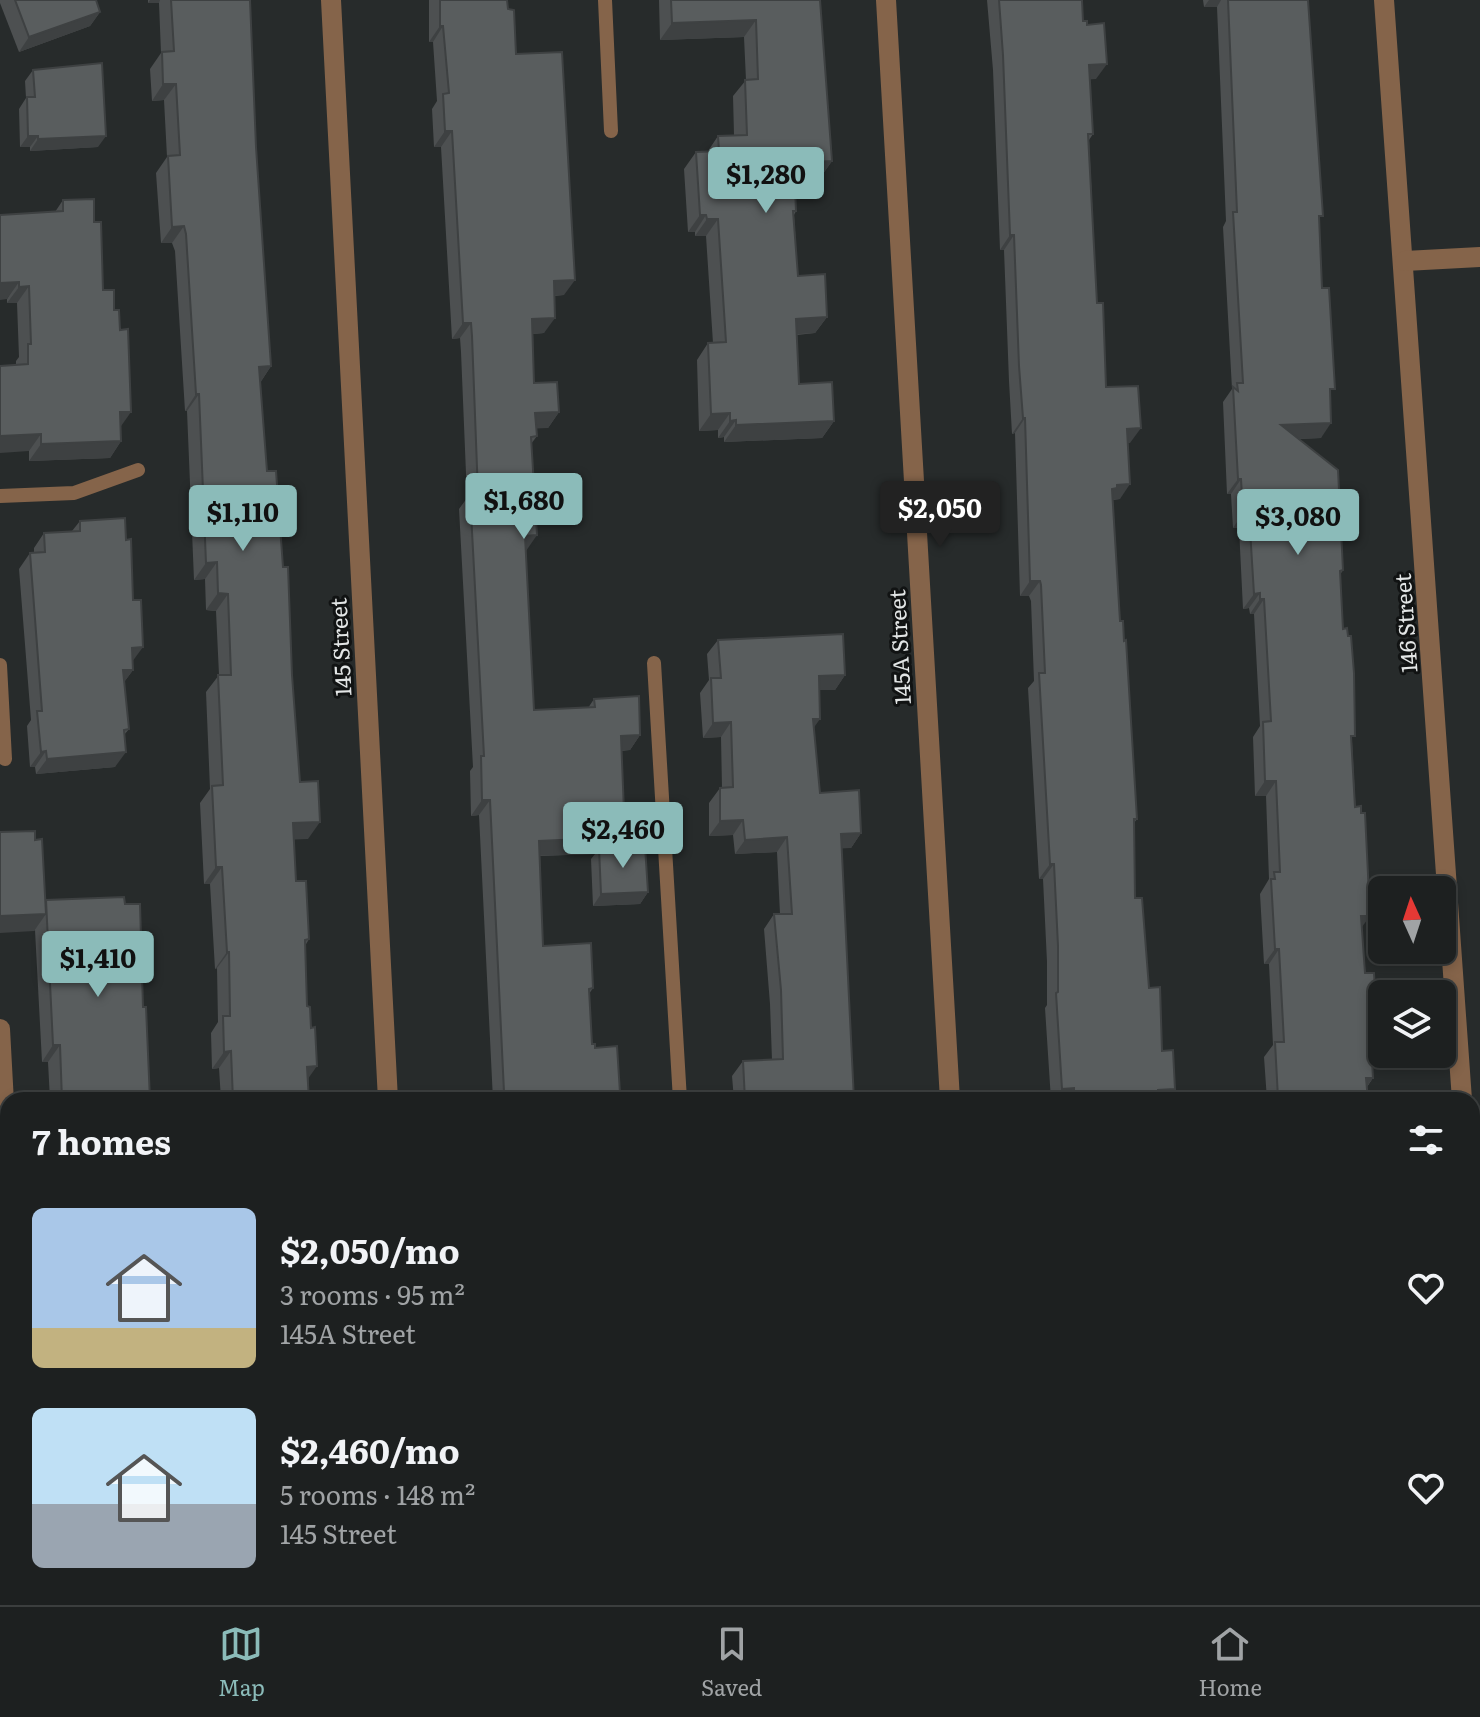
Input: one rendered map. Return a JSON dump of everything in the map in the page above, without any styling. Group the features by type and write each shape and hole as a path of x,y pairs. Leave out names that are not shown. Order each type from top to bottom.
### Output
{"street":[{"name":"145 Street","path":"331,0 388,1092"},
{"name":"145A Street","path":"886,0 950,1092"},
{"name":"146 Street","path":"1384,0 1405,261 1461,1092"},
{"path":"1405,261 1480,257"},
{"path":"0,1029 3,1092"}],"lane":[{"path":"605,0 611,131"},
{"path":"0,496 74,493 138,470"},
{"path":"654,663 680,1092"},
{"path":"0,665 5,759"}],"building":[{"path":"15,0 96,0 100,12 29,37"},
{"path":"171,0 250,0 256,147 271,366 259,367 267,471 276,471 283,567 288,567 300,782 318,781 320,822 293,823 296,881 306,881 309,939 305,940 307,1006 310,1007 311,1028 315,1027 317,1066 307,1067 309,1092 233,1092 231,1051 224,1052 223,1016 230,1016 229,952 222,867 216,867 212,786 223,785 218,675 231,675 228,594 218,593 217,562 206,563 199,394 196,394 186,234 184,226 172,227 168,156 180,155 176,84 163,84 162,52 174,51"},
{"path":"440,0 507,0 508,9 514,10 516,54 562,52 575,280 554,281 555,318 532,319 534,383 557,382 559,412 535,413 537,436 531,437 537,535 525,536 534,710 595,707 594,699 639,696 640,735 621,736 625,837 539,841 543,946 591,943 593,988 589,989 592,1044 595,1048 617,1046 620,1092 504,1092 490,800 482,800 481,756 484,756 470,494 478,494 472,336 471,323 463,323 452,131 445,131 443,94 449,93 443,26 440,26"},
{"path":"671,0 820,0 832,161 794,163 796,211 793,211 798,276 825,274 827,317 796,319 799,384 832,382 834,421 736,425 736,420 730,421 730,413 711,414 708,343 726,342 718,219 700,215 696,152 719,151 718,136 747,135 745,80 758,79 756,20 672,23"},
{"path":"999,0 1082,0 1083,21 1087,21 1087,25 1104,23 1107,64 1089,65 1093,134 1088,134 1097,303 1103,303 1106,387 1138,386 1141,428 1127,429 1130,484 1117,485 1112,489 1120,621 1123,621 1126,640 1137,819 1134,819 1135,898 1142,898 1149,988 1160,987 1162,1051 1173,1050 1175,1089 1158,1092 1074,1092 1074,1088 1062,1089 1056,993 1058,946 1054,864 1050,864 1039,673 1045,673 1041,585 1040,581 1030,581 1025,418 1019,366 1014,235 1010,235"},
{"path":"1228,0 1308,0 1323,216 1319,216 1322,288 1329,288 1335,389 1330,389 1331,423 1281,425 1338,470 1343,629 1347,628 1348,636 1351,636 1354,673 1355,736 1351,736 1355,807 1361,806 1361,813 1365,813 1368,916 1361,916 1365,973 1374,973 1374,980 1368,980 1368,1068 1372,1068 1373,1078 1366,1078 1367,1092 1278,1092 1275,1042 1284,1042 1279,949 1275,949 1271,879 1275,879 1274,872 1280,872 1276,781 1265,781 1263,722 1271,721 1264,599 1260,599 1260,593 1254,594 1249,513 1243,513 1241,479 1238,479 1233,387 1238,391 1237,383 1243,383 1233,212 1237,212"},
{"path":"102,63 106,136 38,139 38,136 28,136 27,97 35,97 33,70"},
{"path":"94,199 94,222 101,222 103,290 114,290 114,310 119,310 120,330 128,329 131,412 120,412 121,441 41,444 41,434 0,436 0,366 28,364 28,344 31,344 29,286 19,287 19,282 0,283 0,215 63,211 63,200"},
{"path":"125,518 126,540 131,539 133,600 141,600 143,647 132,648 133,670 123,670 129,729 124,730 126,752 47,759 46,751 41,752 37,711 42,711 30,553 45,552 44,533 80,531 80,521"},
{"path":"843,634 845,675 819,676 820,719 813,719 820,793 859,790 861,833 841,834 854,1092 745,1092 743,1061 783,1059 774,914 792,914 787,837 745,840 743,820 720,821 720,788 733,787 731,722 713,723 711,678 721,678 718,640"},
{"path":"35,831 35,840 42,839 46,914 0,916 0,832"},
{"path":"645,846 648,892 601,894 599,848"},
{"path":"124,897 125,904 140,904 150,1092 62,1092 60,1045 53,1045 46,900"}]}
